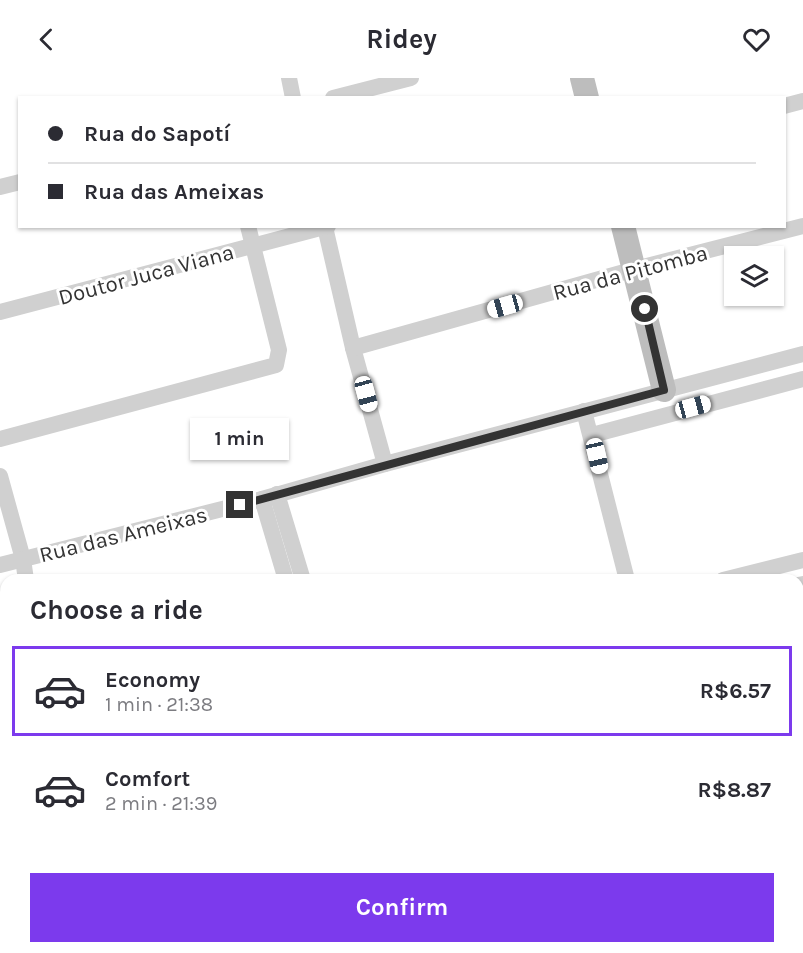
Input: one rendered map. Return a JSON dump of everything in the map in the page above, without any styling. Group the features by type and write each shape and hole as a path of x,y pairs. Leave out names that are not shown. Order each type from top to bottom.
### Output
{"street":[{"path":"289,78 293,96"},
{"path":"349,96 373,93 411,78"},
{"path":"582,78 586,96"},
{"path":"786,105 803,101"},
{"path":"0,187 18,182"},
{"name":"Rua da Pitomba","path":"353,348 635,269 803,226"},
{"path":"0,439 276,365 279,350 249,228"},
{"name":"Doutor Juca Viana","path":"0,312 322,228"},
{"path":"326,228 353,348 385,464"},
{"path":"624,228 668,401"},
{"name":"Rua das Ameixas","path":"592,435 668,401 803,354"},
{"name":"Rua das Ameixas","path":"0,565 269,497 584,411 668,401 803,379"},
{"path":"584,411 592,435 626,574"},
{"path":"0,476 25,574"},
{"path":"269,497 285,574"},
{"path":"269,497 301,574"},
{"path":"747,574 803,560"}],"route":[{"path":"240,505 664,390 645,309"}]}
